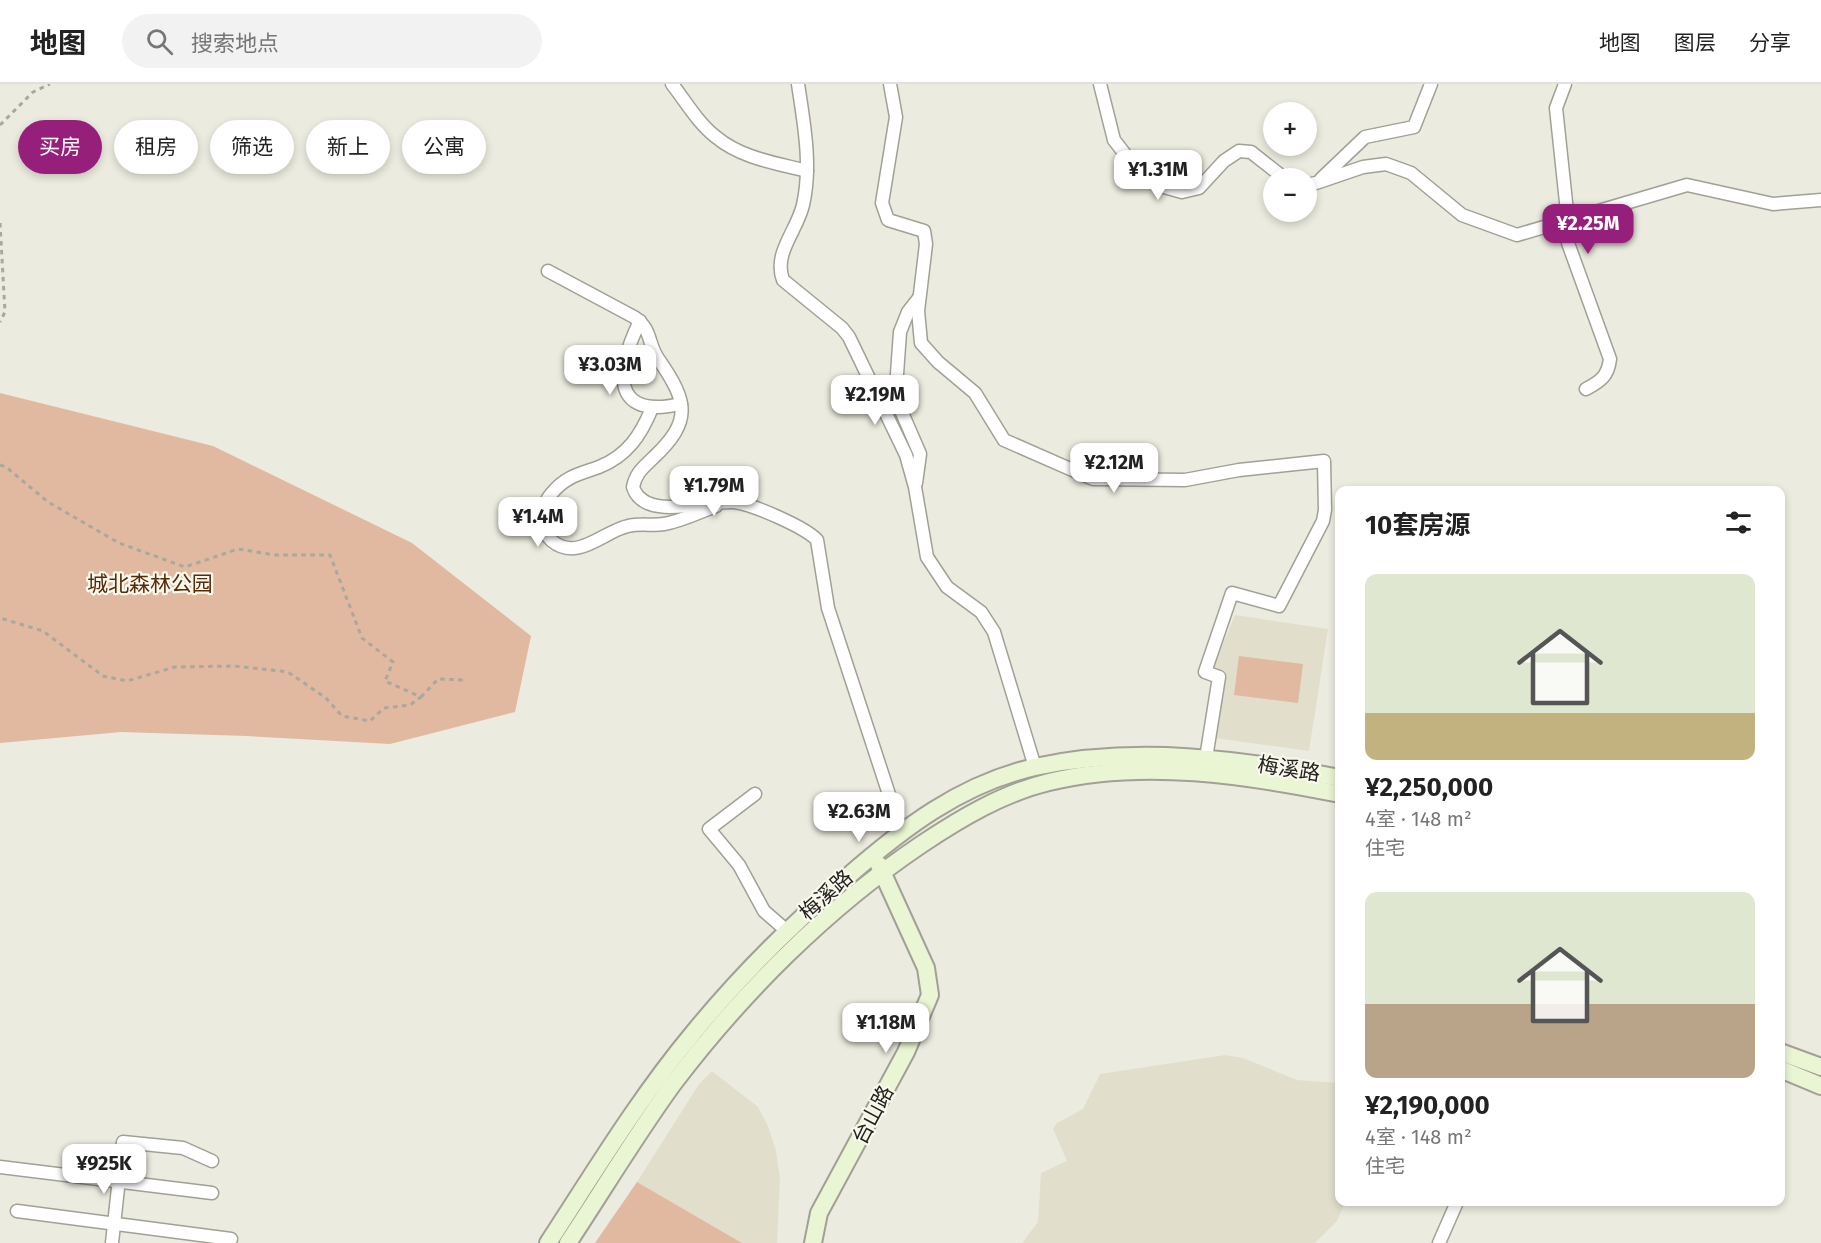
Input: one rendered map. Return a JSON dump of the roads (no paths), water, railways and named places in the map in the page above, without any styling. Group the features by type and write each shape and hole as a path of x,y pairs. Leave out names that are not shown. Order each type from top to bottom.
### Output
{"main road":[{"name":"梅溪路","path":"548,1243 636,1109 693,1033 753,964 874,853 901,831 957,795 1035,767 1104,756 1206,758 1335,777"},
{"name":"梅溪路","path":"568,1243 655,1111 707,1041 816,928 883,872 971,814 1026,789 1065,778 1114,772 1196,773 1335,793"},
{"name":"台山路","path":"813,1243 819,1213 906,1052 930,995 926,968 874,853"},
{"path":"1785,1054 1821,1067"},
{"path":"1785,1071 1821,1086"}],"street":[{"path":"672,84 707,129 728,146 748,155 807,171"},
{"path":"798,84 805,127 806,192 801,213 783,250 779,270 783,280 842,328 849,337 906,455 915,487 927,557 947,587 981,612 994,632 1035,767"},
{"path":"890,84 896,117 882,203 888,220 924,231 926,244 918,311 921,343 938,362 975,393 1004,440 1093,479 1185,480 1239,470 1324,461 1325,510 1323,520 1279,606 1232,593 1206,672 1218,677 1206,758"},
{"path":"1100,84 1114,140 1135,167 1164,187 1182,192 1199,188 1224,160 1239,151 1251,152 1271,168"},
{"path":"1317,179 1365,137 1414,127 1431,84"},
{"path":"1565,84 1556,108 1568,221 1568,243 1610,359 1608,374 1599,383 1587,388"},
{"path":"1317,182 1363,167 1386,164 1411,173 1462,215 1517,235 1687,185 1773,204 1821,200"},
{"path":"548,271 640,321 649,332 655,355 672,380 681,404 678,431 664,448 637,472 634,492 646,503 663,507 724,502 746,504 805,531 817,540 828,608 901,831"},
{"path":"915,487 920,454 900,408 896,388 900,332 908,312 919,298"},
{"path":"640,321 623,369 624,389 633,401 652,408 681,404"},
{"path":"652,408 640,435 624,452 598,467 565,480 551,494 541,519 542,528 548,536 564,547 583,546 628,526 666,524 724,502"},
{"path":"755,794 709,829 739,865 764,911 787,931"},
{"path":"112,1243 123,1142 183,1148 212,1161"},
{"path":"0,1167 212,1193"},
{"path":"1439,1243 1455,1206"},
{"path":"17,1211 231,1239"}],"park label":[{"name":"城北森林公园","path":"150,584"}]}
